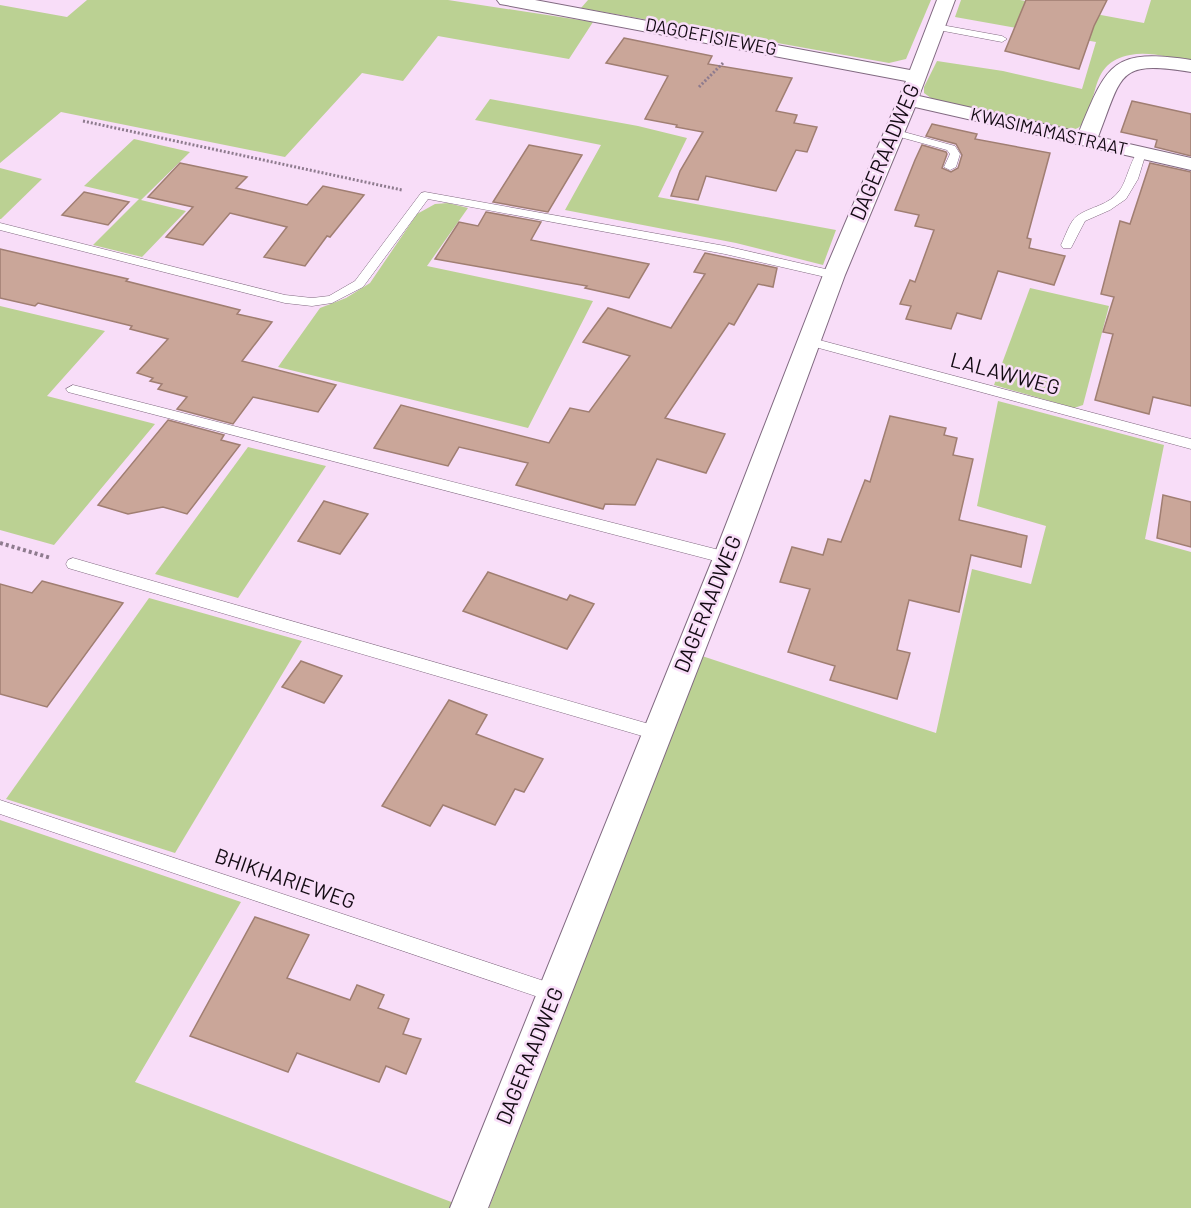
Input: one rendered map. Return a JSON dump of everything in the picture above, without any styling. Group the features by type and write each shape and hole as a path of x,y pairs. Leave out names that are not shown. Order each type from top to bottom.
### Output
{"street":[{"name":"DAGOEFISIEWEG","path":"506,0 912,88"},
{"name":"DAGERAADWEG","path":"469,1208 556,994 834,275 946,0"},
{"path":"1086,141 1114,73 1125,64 1140,60 1162,60 1191,66"},
{"name":"KWASIMAMASTRAAT","path":"912,88 1086,141 1191,164"}],"lane":[{"path":"936,27 1002,39"},
{"path":"893,132 951,148 956,154 950,167"},
{"path":"1067,245 1080,219 1108,208 1123,197 1134,176 1141,153"},
{"path":"0,226 285,299 312,302 332,299 359,284 425,195 725,250 834,275"},
{"name":"LALAWWEG","path":"808,341 1191,444"},
{"path":"73,389 726,558"},
{"path":"73,564 656,733"},
{"name":"BHIKHARIEWEG","path":"0,807 556,994"}],"path":[{"path":"83,121 425,195"},
{"path":"0,543 73,564"}],"green space":[{"path":"87,0 448,0 593,22 569,59 438,36 403,81 362,73 285,157 61,112 0,163 0,5 67,17"},
{"path":"588,0 931,0 906,59 889,63 581,8"},
{"path":"961,0 1020,0 1144,23 1151,0 1191,0 1191,62 1145,54 1117,59 1101,74 1088,114 1077,129 1072,130 935,101 924,93 924,87 937,61 1003,71 1082,89 1096,42 955,17"},
{"path":"490,99 638,126 687,138 658,197 836,230 823,265 736,243 565,210 601,145 475,120"},
{"path":"134,139 190,152 141,200 186,211 142,257 93,245 139,199 84,186"},
{"path":"0,168 42,179 1,219 0,219"},
{"path":"448,203 468,208 427,266 593,301 528,428 278,367 320,308 346,298 370,283 417,214 435,204"},
{"path":"1030,288 1109,306 1083,405 1074,408 994,385"},
{"path":"0,306 105,331 47,396 155,424 54,545 0,530"},
{"path":"998,401 1164,445 1145,539 1191,552 1191,1208 489,1208 696,654 936,733 972,569 1031,584 1046,526 977,506"},
{"path":"248,447 326,466 238,598 155,574"},
{"path":"149,598 302,641 175,853 6,799"},
{"path":"0,820 241,902 135,1082 454,1203 452,1208 0,1208"}],"building":[{"path":"1026,0 1107,0 1094,26 1079,69 1005,51"},
{"path":"624,38 712,56 708,64 792,78 776,111 797,115 794,123 817,127 807,152 796,150 776,191 706,176 698,200 671,196 680,171 703,132 645,119 668,76 606,63"},
{"path":"1132,101 1191,114 1191,156 1155,147 1157,140 1121,132"},
{"path":"932,124 977,134 975,139 1050,153 1027,238 1031,239 1029,248 1065,256 1054,285 998,271 981,319 957,313 951,329 906,319 911,306 900,304 910,280 915,282 934,230 915,226 919,215 895,210 915,160 922,145 946,152 942,168 951,172 958,168 962,155 956,144 926,136"},
{"path":"529,145 582,155 548,212 493,202"},
{"path":"180,163 247,177 236,188 307,205 323,186 364,195 330,237 327,236 305,266 264,257 287,227 230,213 203,245 166,237 193,207 148,197"},
{"path":"1150,163 1191,172 1191,406 1153,397 1149,414 1095,400 1113,334 1103,332 1114,297 1101,294 1120,221 1130,224"},
{"path":"84,192 129,202 108,225 62,215"},
{"path":"486,212 541,222 531,240 649,264 629,298 585,288 587,286 435,259 459,222 478,226"},
{"path":"0,249 128,279 126,281 240,310 237,314 272,322 242,361 336,385 318,412 253,397 233,424 177,409 187,397 158,389 162,384 150,381 153,378 137,373 168,339 130,329 132,326 38,303 35,306 0,298"},
{"path":"705,253 777,268 773,287 758,284 734,325 729,323 665,418 725,434 706,473 657,459 635,505 605,504 603,509 516,485 528,463 459,447 448,466 374,448 401,405 549,443 570,408 589,412 630,356 583,342 608,308 671,328 705,274 694,272"},
{"path":"890,416 946,428 944,435 957,438 953,455 973,459 959,520 1027,536 1021,567 971,555 959,612 909,600 897,650 910,653 897,699 830,680 835,666 788,652 810,589 780,582 792,547 823,555 828,539 841,542 865,480 870,482"},
{"path":"168,420 224,435 221,440 240,445 187,514 163,507 128,514 98,505"},
{"path":"1163,495 1191,502 1191,547 1157,538"},
{"path":"324,501 368,514 340,554 298,541"},
{"path":"488,572 567,600 570,595 594,604 567,649 463,611"},
{"path":"42,581 123,603 47,707 0,694 0,584 32,593"},
{"path":"301,661 342,676 324,703 282,687"},
{"path":"449,700 487,715 476,734 543,759 524,792 515,789 495,825 443,805 430,826 382,806"},
{"path":"255,917 309,935 287,978 350,1000 357,985 384,995 378,1008 409,1019 403,1034 421,1039 406,1074 386,1066 379,1082 297,1053 288,1072 190,1036"}]}
